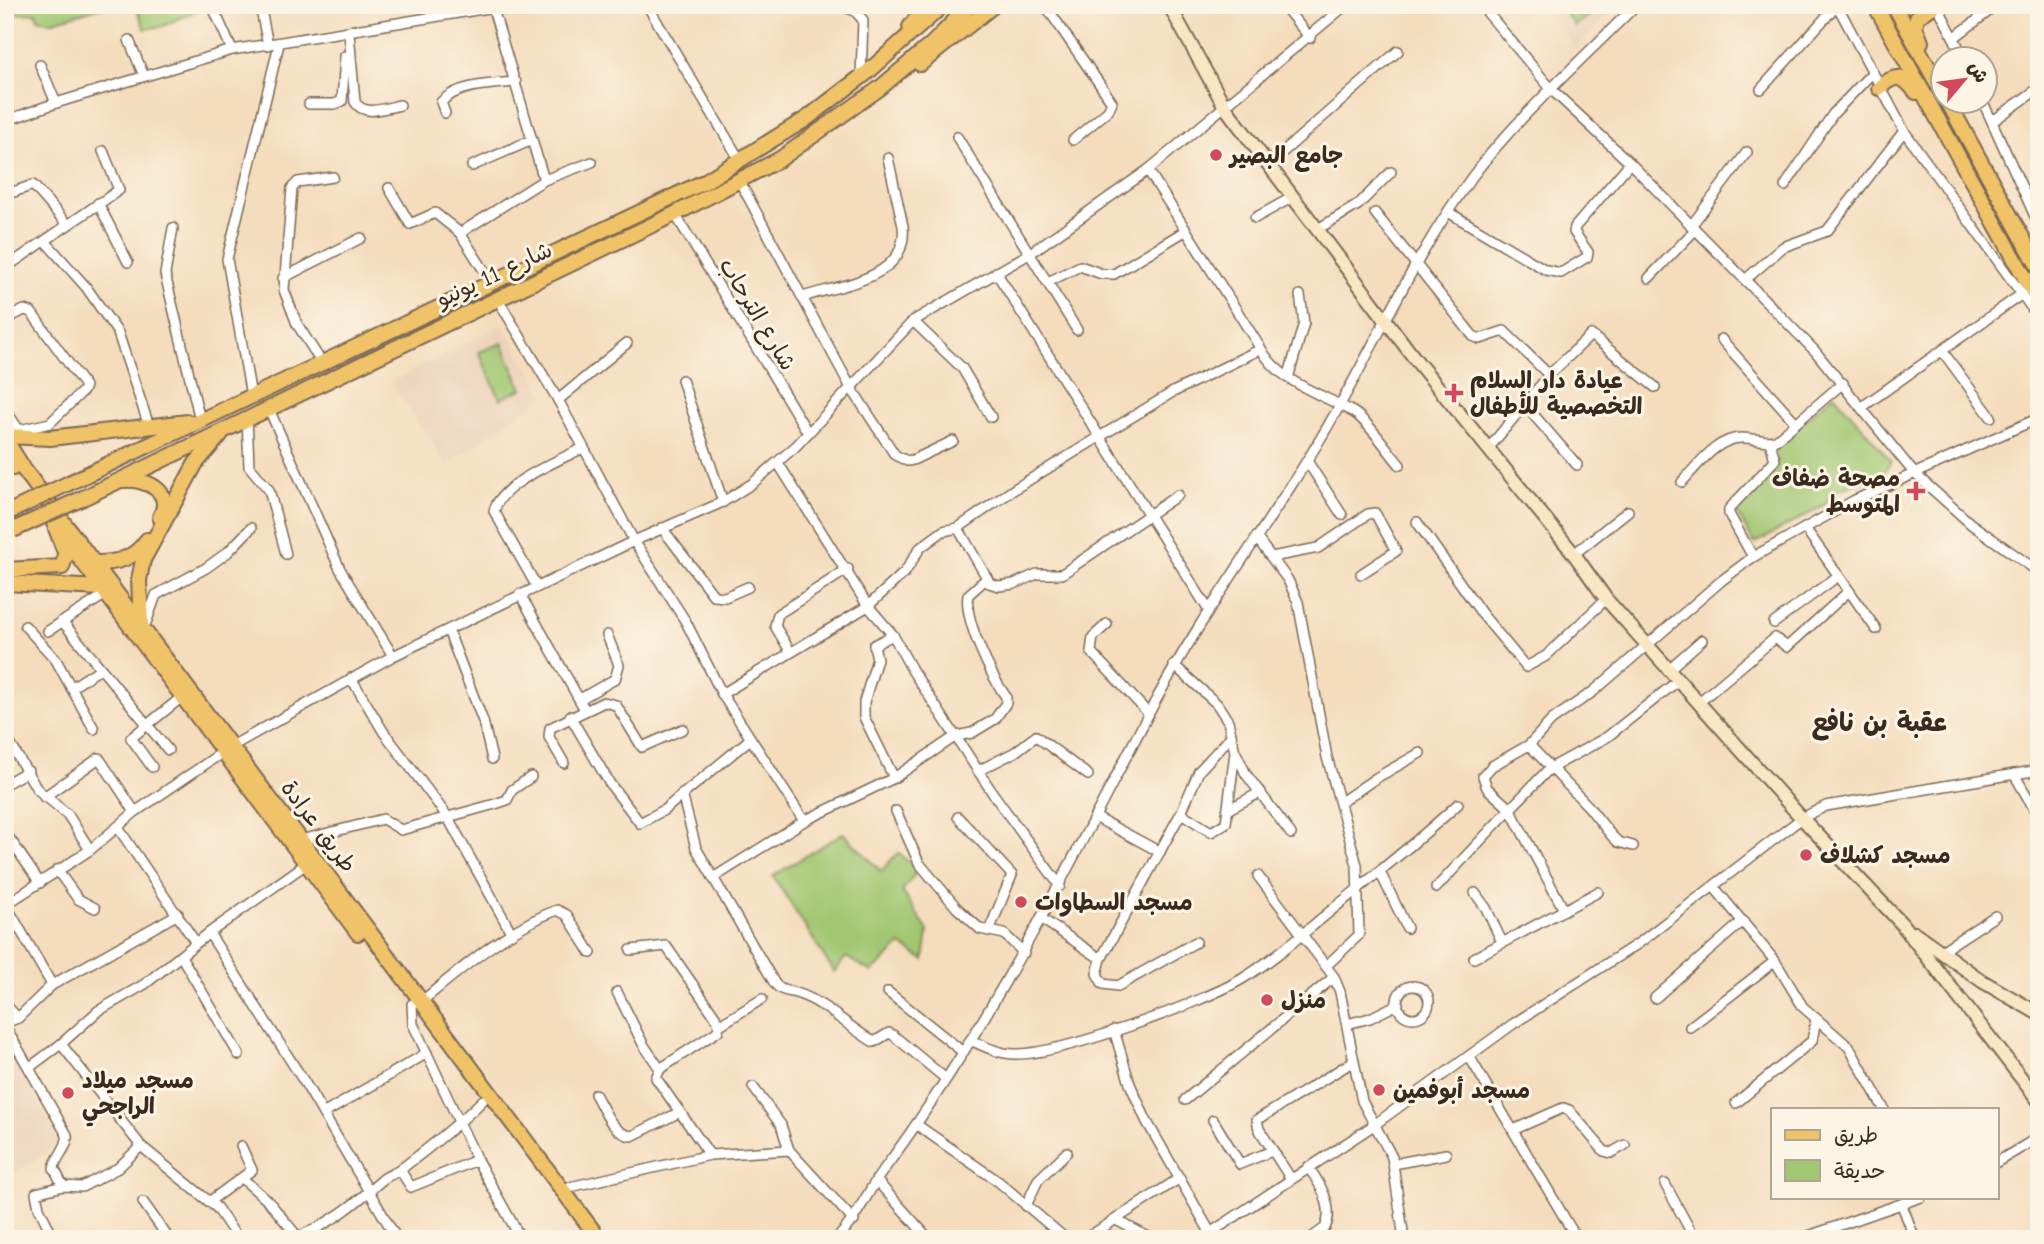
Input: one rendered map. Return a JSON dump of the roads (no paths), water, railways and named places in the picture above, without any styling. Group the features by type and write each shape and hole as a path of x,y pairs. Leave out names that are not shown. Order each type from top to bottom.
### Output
{"main road":[{"path":"865,74 926,5"},
{"name":"شارع 11 يونيو","path":"5,514 741,162 865,74 943,5"},
{"name":"شارع 11 يونيو","path":"9,532 740,181 802,145 880,88 933,43 970,5"},
{"path":"880,88 939,52 994,5"},
{"path":"1168,5 1225,107 1385,322 1574,554 1606,599 1802,818 1901,923 2039,1101"},
{"path":"1875,5 2039,303"},
{"path":"1894,5 1928,65"},
{"path":"1928,57 1915,27 1920,13 1936,5"},
{"path":"1879,88 1893,76 1906,79 1940,126"},
{"path":"1956,116 2039,268"},
{"path":"13,436 50,438 200,420"},
{"path":"143,626 139,580 143,560 196,463 227,427"},
{"name":"طريق عرادة","path":"13,436 25,471 143,626 306,864 561,1189 589,1238"},
{"name":"طريق عرادة","path":"8,464 182,697 228,749"},
{"path":"96,563 121,561 133,556 143,546 165,509 164,498 158,488 135,479 119,481"},
{"path":"5,570 62,567 66,555 54,523"},
{"path":"5,583 104,591"},
{"name":"طريق عرادة","path":"265,801 301,840 483,1100 589,1238"},
{"path":"1901,923 1970,973 2039,1014"},
{"path":"1949,983 1954,972 1970,973"}],"street":[{"path":"212,5 232,50"},
{"path":"260,5 268,46"},
{"path":"5,121 232,50 508,5"},
{"path":"647,5 741,162"},
{"path":"840,5 855,11 863,20 865,74"},
{"path":"1045,5 1111,102 1108,111 1073,140"},
{"path":"1283,5 1310,38"},
{"path":"52,985 6,905 90,850 119,829 135,812 228,749 351,678 520,594 723,502 778,463 913,321 1029,254 1147,170 1310,38 1346,5"},
{"path":"1481,5 1552,90 1630,163 1843,383 1914,473 1971,524 2039,572"},
{"path":"837,1239 854,1221 876,1180 917,1125 1024,953 1174,665 1340,407 1417,263 1448,212 1492,152 1636,5"},
{"path":"1761,89 1837,5 1871,74 1904,131 2039,318"},
{"path":"1936,5 1959,46"},
{"path":"1955,37 1997,5"},
{"path":"486,8 516,82 544,180"},
{"path":"309,104 335,104 342,101 346,83 346,33"},
{"path":"346,33 355,102 358,107 368,111 400,105"},
{"path":"129,40 144,76"},
{"path":"251,396 227,259 279,44"},
{"path":"1268,165 1398,51"},
{"path":"40,65 56,103"},
{"path":"1785,186 1833,114 1871,74"},
{"path":"445,113 441,102 447,95 481,85 516,82"},
{"path":"1993,121 2039,88"},
{"path":"1990,116 2035,206 2039,225"},
{"path":"1745,281 1783,247 1827,231 1904,131"},
{"path":"957,137 1077,330"},
{"path":"472,166 532,140"},
{"path":"5,268 120,188 103,151"},
{"path":"1649,278 1693,228 1747,152"},
{"path":"803,297 879,272 900,255 905,237 888,158"},
{"path":"460,233 544,180 592,162"},
{"path":"1448,212 1546,270 1561,273 1587,257 1588,252 1574,232 1575,227 1630,163"},
{"path":"1147,170 1271,367 1355,413 1399,465"},
{"path":"1315,230 1358,205 1391,172"},
{"path":"322,363 297,324 283,278 292,188 298,182 333,177"},
{"path":"740,181 850,386 895,455 901,459 914,460 953,441"},
{"path":"5,195 23,187 34,186 67,224"},
{"path":"389,188 410,224 436,213 460,233 492,283"},
{"path":"1255,218 1292,198"},
{"path":"98,203 128,262"},
{"path":"1375,213 1473,336 1480,339 1504,331 1549,374"},
{"name":"شارع الترحاب","path":"675,214 808,433"},
{"path":"173,228 165,274 200,420"},
{"path":"1048,282 1080,266 1102,274 1114,274 1185,231"},
{"path":"283,278 361,238"},
{"path":"45,241 93,296 118,333 149,426"},
{"path":"996,272 1097,438 1208,609"},
{"path":"1862,407 2022,294"},
{"path":"1288,378 1304,323 1300,295"},
{"path":"497,298 558,400 634,541 686,622 722,694 749,740 804,821"},
{"path":"5,320 24,310 31,312 85,386 50,423 13,436 5,409"},
{"path":"913,321 962,368 991,417"},
{"path":"1488,449 1549,374 1584,338 1594,335 1655,387"},
{"path":"1721,339 1796,423"},
{"path":"558,400 626,343"},
{"path":"722,694 868,606 905,572 920,548 943,531 958,528 1173,392 1261,349"},
{"path":"1942,352 1991,417"},
{"path":"682,380 723,502"},
{"path":"1682,482 1722,443 1738,438 1770,442 1843,383"},
{"path":"1525,405 1577,465"},
{"path":"268,407 340,569 393,656"},
{"path":"247,417 249,466 269,490 286,554"},
{"path":"1564,910 1510,809 1487,788 1483,776 1492,766 1529,745 1552,720 1594,691 1646,644 1753,557 1805,527 1914,473 2039,418"},
{"path":"1753,557 1729,514 1729,509 1775,460 1770,442"},
{"path":"537,587 494,510 496,502 511,487 583,448"},
{"path":"1307,461 1342,515"},
{"path":"778,463 848,569 868,606 893,635 912,670 978,771 1060,886"},
{"path":"958,528 989,583 999,586 1025,582 1037,574 1057,576 1178,495"},
{"path":"1574,554 1628,511"},
{"path":"1272,557 1318,548 1368,514 1375,513 1396,551 1361,574"},
{"path":"1417,522 1482,614 1526,667 1546,656 1606,599"},
{"path":"1805,527 1876,629"},
{"path":"143,626 156,595 206,568 251,528"},
{"path":"662,528 714,596 726,597 748,587"},
{"path":"1256,537 1288,580 1298,602 1324,745 1357,865 1359,935 1326,966"},
{"path":"790,651 775,626 778,614 848,569"},
{"path":"1774,623 1838,576"},
{"path":"713,878 804,821 894,778 956,736 972,733 995,719 1006,702 976,636 967,606 968,595 987,578"},
{"path":"48,631 104,591"},
{"path":"1698,703 1776,638 1787,647 1849,591"},
{"path":"520,594 585,710"},
{"path":"62,621 145,726 168,750"},
{"path":"1107,624 1093,637 1091,652 1149,713"},
{"path":"24,626 56,660 94,729"},
{"path":"448,630 483,721 492,758"},
{"path":"580,699 615,679 619,666 607,635"},
{"path":"893,635 874,645 877,659 864,702 864,717 894,778"},
{"path":"1669,669 1702,640"},
{"path":"1174,665 1223,710 1240,765 1291,834"},
{"path":"71,688 100,668"},
{"path":"351,678 383,731 447,816 512,934"},
{"path":"1436,888 1549,769 1607,737 1679,680"},
{"path":"152,768 131,739 182,697"},
{"path":"564,763 548,733 553,724 612,702 642,747 683,729"},
{"path":"570,716 636,822 643,823 664,810 749,740"},
{"path":"5,735 44,797 68,815 90,850"},
{"path":"978,771 1015,752 1036,736 1088,775"},
{"path":"1196,942 1114,988 1099,979 1097,969 1101,959 1181,813 1199,771 1231,736"},
{"path":"1529,745 1549,769 1588,806 1618,842 1633,846"},
{"path":"1181,813 1215,832 1226,823 1236,751"},
{"path":"1341,802 1420,753"},
{"path":"44,797 99,758 135,812"},
{"path":"1201,1239 1213,1236 1469,1056 1639,943 1802,818 1826,806 2039,770"},
{"path":"5,784 27,771"},
{"path":"2014,774 2039,817"},
{"path":"301,840 383,819 401,830 507,800 512,789 531,777"},
{"path":"1227,810 1261,792"},
{"path":"682,794 691,819 694,843 744,933 780,990 807,998 874,1042 888,1034 893,1035 946,1079"},
{"path":"970,1040 997,1051 1035,1053 1114,1030 1234,984 1380,872 1458,804"},
{"path":"896,811 926,872 961,913 980,929 1004,934 1024,953"},
{"path":"958,817 1012,875 989,930"},
{"path":"1095,817 1160,852"},
{"path":"119,829 196,943"},
{"path":"5,832 40,883"},
{"path":"30,1067 99,1011 145,984 209,933 306,864"},
{"path":"57,870 78,899 95,908"},
{"path":"1380,872 1407,928"},
{"path":"1258,876 1334,977 1348,1024 1362,1101 1390,1149 1404,1239"},
{"path":"1714,887 1775,961 1803,1007 1849,1047 1883,1108"},
{"path":"1474,958 1598,892"},
{"path":"1475,893 1486,908 1502,942"},
{"path":"521,1239 477,1160 413,1024 416,1003 463,967 551,912 561,911 567,915 591,953"},
{"path":"63,1186 54,1168 57,1156 67,1143 67,1135 5,1025 18,1018 52,985 177,915"},
{"path":"1940,952 1995,916"},
{"path":"1042,919 1101,959"},
{"path":"1655,998 1743,921"},
{"path":"209,933 323,1114 396,1238"},
{"path":"631,950 666,946 720,1026"},
{"path":"181,956 239,1055"},
{"path":"1690,1027 1775,961"},
{"path":"1185,1100 1334,977"},
{"path":"617,992 643,1044 660,1069"},
{"path":"888,992 963,1052"},
{"path":"710,1155 656,1078 660,1069 762,999"},
{"path":"5,1004 18,1018"},
{"path":"1348,1024 1370,1018 1398,1004"},
{"path":"1736,1103 1812,1041 1816,1019"},
{"path":"1114,1030 1141,1108 1213,1236"},
{"path":"61,1044 141,1146 209,1201 232,1227 238,1239"},
{"path":"323,1114 427,1053"},
{"path":"1469,1056 1577,1239"},
{"path":"1291,1179 1256,1124 1259,1118 1354,1061"},
{"path":"753,1087 781,1125 789,1150 854,1221"},
{"path":"595,1094 614,1127 626,1135 632,1136 680,1112"},
{"path":"242,1178 270,1202 296,1237 316,1235 370,1193 384,1178 400,1170 460,1123 483,1100"},
{"path":"1513,1130 1563,1108 1569,1110 1604,1151 1611,1153 1625,1145"},
{"path":"1213,1120 1240,1164 1272,1151"},
{"path":"917,1125 999,1182 1066,1239"},
{"path":"1998,1161 2039,1137"},
{"path":"54,1239 38,1208 36,1193 63,1186 82,1187 118,1167 141,1146"},
{"path":"209,1201 252,1169 241,1146"},
{"path":"561,1189 710,1155 789,1150"},
{"path":"1026,1206 1038,1180 1067,1153"},
{"path":"1393,1164 1446,1154"},
{"path":"400,1170 411,1187 477,1160"},
{"path":"1308,1167 1321,1186 1328,1216 1325,1228 1310,1239"},
{"path":"1085,1239 1180,1178"},
{"path":"876,1180 929,1239"},
{"path":"1665,1184 1695,1239"},
{"path":"1800,1239 1918,1198"},
{"path":"143,1202 169,1239"},
{"path":"1902,1205 1915,1239"},
{"path":"1116,1220 1152,1239"}],"place":[{"name":"جامع البصير","path":"1216,155"},
{"name":"عيادة دار السلام التخصصية للأطفال","path":"1454,393"},
{"name":"مصحة ضفاف المتوسط","path":"1916,491"},
{"name":"مسجد كشلاف","path":"1806,855"},
{"name":"مسجد السطاوات","path":"1021,902"},
{"name":"منزل","path":"1267,1000"},
{"name":"مسجد أبوفمين","path":"1379,1090"},
{"name":"مسجد ميلاد الراجحي","path":"68,1093"}],"district":[{"name":"عقبة بن نافع","path":"1879,722"}]}
